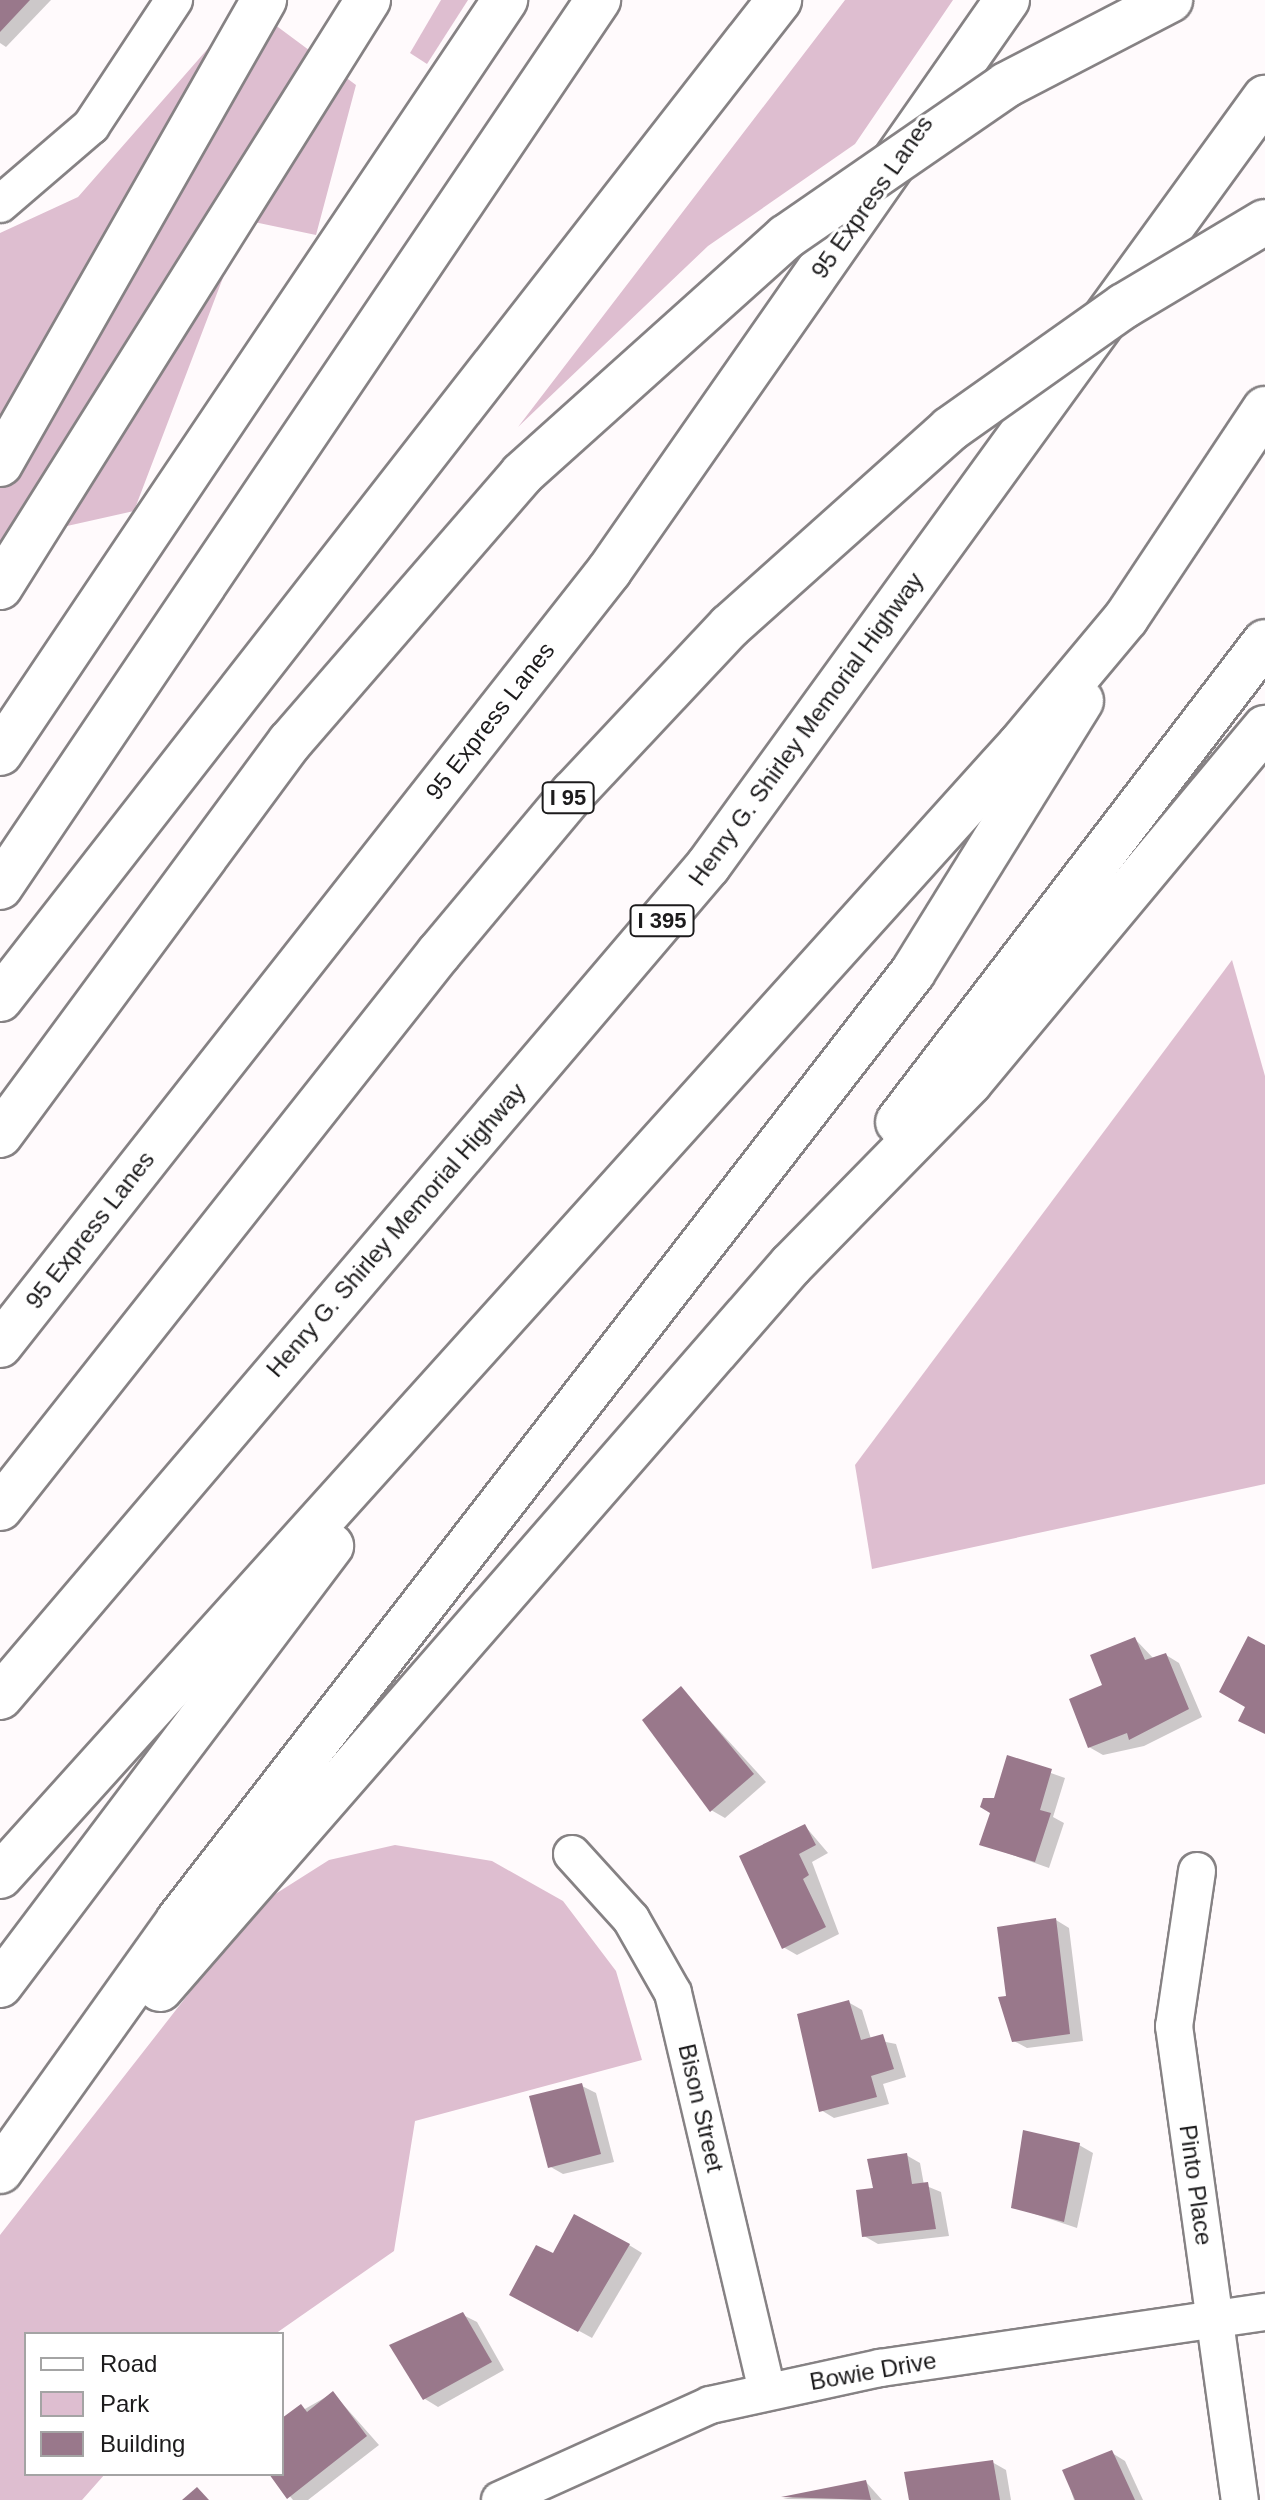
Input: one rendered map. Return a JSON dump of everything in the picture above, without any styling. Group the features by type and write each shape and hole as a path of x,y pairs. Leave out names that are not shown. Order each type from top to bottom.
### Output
{"highway":[{"path":"0,464 264,0"},
{"path":"0,587 368,0"},
{"path":"0,753 505,0"},
{"path":"0,887 598,0"},
{"path":"0,999 779,0"},
{"path":"956,79 1007,0"},
{"path":"956,79 1026,0"},
{"path":"0,1135 290,742 404,603 554,443 724,287 895,158 1006,85 1170,0"},
{"name":"95 Express Lanes","path":"0,1345 609,571 956,79"},
{"name":"Henry G. Shirley Memorial Highway","path":"0,1697 708,866 1265,98"},
{"name":"I 95","path":"0,1508 439,953 573,793 730,626 950,429 1124,306 1265,222"},
{"path":"6,2163 178,1921 913,972 1043,772 1126,618 1265,409"},
{"path":"0,1876 508,1316 1126,618"},
{"path":"791,1265 1265,642"},
{"path":"6,2163 791,1265 970,1082 1265,728"},
{"path":"0,1985 508,1316"}],"street":[{"path":"0,204 91,126 174,0"},
{"name":"Bison Street","path":"572,1854 631,1919 673,1993 767,2391"},
{"name":"Pinto Place","path":"1197,1871 1174,2026 1240,2500"},
{"name":"Bowie Drive","path":"500,2500 613,2444 710,2405 767,2391 1265,2312"}],"green space":[{"path":"441,0 468,0 427,64 410,53"},
{"path":"845,0 953,0 855,144 708,246 518,427"},
{"path":"247,4 356,85 316,235 245,220 134,511 0,541 0,233 78,197"},
{"path":"1232,960 1265,1076 1265,1484 872,1569 855,1465"},
{"path":"395,1845 492,1861 563,1901 616,1971 642,2060 415,2121 394,2251 278,2332 24,2332 24,2476 103,2476 82,2500 0,2500 0,2235 258,1905 329,1860"}],"building":[{"path":"0,0 30,0 0,32"},
{"path":"1248,1636 1265,1645 1265,1734 1238,1721 1245,1707 1219,1692"},
{"path":"1135,1637 1145,1660 1166,1653 1189,1709 1129,1740 1127,1733 1088,1748 1069,1699 1102,1685 1090,1655"},
{"path":"681,1686 754,1774 710,1812 642,1720"},
{"path":"1007,1755 1052,1769 1040,1810 1051,1813 1035,1862 979,1845 990,1813 980,1807 983,1798 994,1798"},
{"path":"805,1824 816,1845 799,1854 809,1875 803,1879 826,1927 782,1949 739,1856"},
{"path":"1056,1918 1070,2034 1012,2042 998,1997 1006,1996 997,1927"},
{"path":"849,2000 861,2040 883,2034 894,2069 871,2076 877,2097 819,2112 797,2014"},
{"path":"582,2083 601,2154 548,2168 529,2096"},
{"path":"1023,2130 1080,2143 1064,2222 1011,2208"},
{"path":"907,2153 912,2184 928,2182 936,2229 862,2237 856,2190 873,2188 867,2159"},
{"path":"574,2214 630,2244 578,2332 509,2295 536,2245 553,2253"},
{"path":"463,2312 492,2362 423,2400 389,2345"},
{"path":"333,2391 367,2436 287,2499 270,2476 284,2476 284,2417 301,2404 307,2412"},
{"path":"1112,2450 1135,2500 1075,2500 1062,2470"},
{"path":"993,2460 1000,2500 909,2500 904,2472"},
{"path":"866,2480 871,2500 781,2497"},
{"path":"197,2487 209,2500 182,2500"}]}
